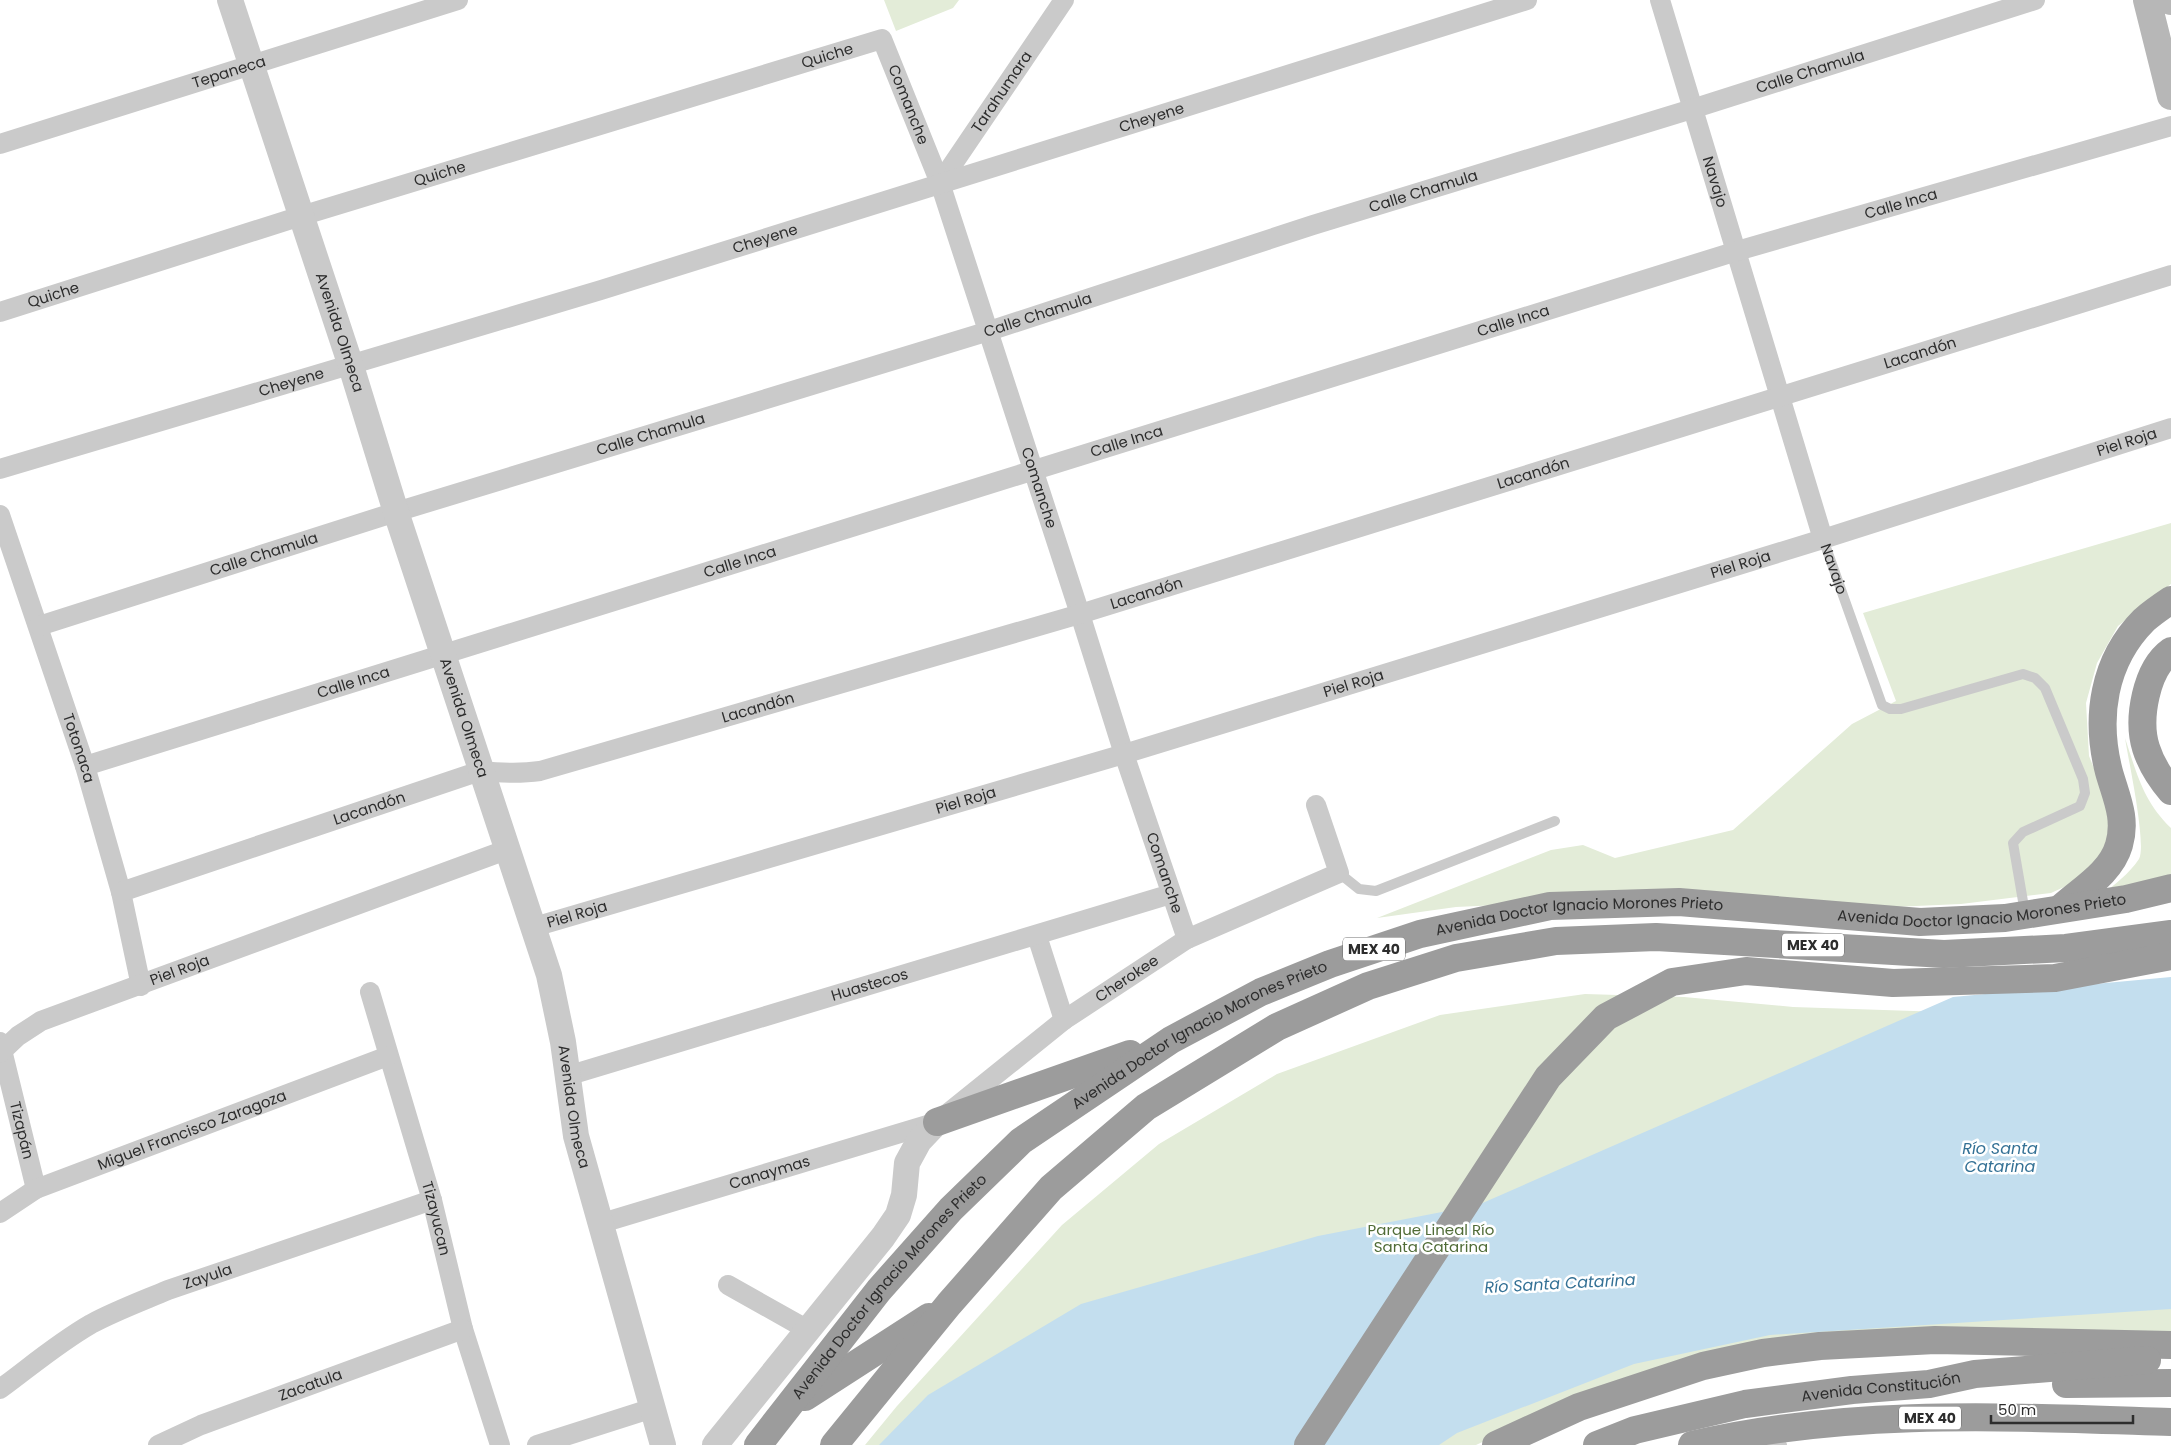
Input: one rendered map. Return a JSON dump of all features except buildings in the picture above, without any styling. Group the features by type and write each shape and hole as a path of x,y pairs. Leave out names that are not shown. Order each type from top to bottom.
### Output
{"highway":[{"path":"2061,908 2112,862 2120,845 2123,821 2119,798 2109,771 2101,724 2104,690 2120,652 2144,620 2171,600"},
{"path":"2171,651 2166,655 2148,683 2142,715 2146,747 2159,778 2171,791"},
{"name":"Avenida Doctor Ignacio Morones Prieto","path":"758,1445 880,1290 951,1209 1021,1141 1171,1040 1261,992 1330,964 1420,934 1550,906 1679,902 1920,922 2006,918 2126,899 2171,888"},
{"name":"Avenida Doctor Ignacio Morones Prieto","path":"834,1445 949,1304 1051,1188 1146,1107 1277,1027 1368,986 1456,958 1556,941 1656,937 1944,954 2066,948 2171,934"},
{"path":"1308,1445 1548,1078 1606,1017 1672,982 1746,971 1893,984 2045,978 2171,956"},
{"path":"937,1122 1171,1040"},
{"path":"786,1409 949,1304"},
{"path":"1496,1445 1579,1407 1703,1366 1763,1353 1820,1346 1926,1340 2171,1345"},
{"name":"Avenida Constitución","path":"1597,1445 1635,1430 1745,1404 1852,1390 1930,1384 1975,1374 2130,1362 2171,1356"},
{"path":"1930,1384 2171,1383"},
{"name":"MEX 40","path":"1692,1445 1745,1434 1854,1420 1971,1416 2171,1422"}],"main road":[{"path":"2147,0 2171,96"}],"street":[{"name":"Avenida Olmeca","path":"230,0 351,366 396,512 444,653 480,771 534,927 554,1001 576,1136 663,1445"},
{"name":"Tepaneca","path":"0,144 458,0"},
{"name":"Tarahumara","path":"940,183 1064,0"},
{"name":"Cheyene","path":"0,470 602,290 1527,0"},
{"name":"Navajo","path":"1660,0 1823,539"},
{"name":"Calle Chamula","path":"39,626 396,512 989,331 1313,224 1692,109 2035,0"},
{"name":"Comanche","path":"882,39 940,183 1124,754 1187,939"},
{"name":"Quiche","path":"0,312 301,216 882,39"},
{"name":"Calle Inca","path":"86,766 444,653 1034,472 1737,251 2171,126"},
{"name":"Lacandón","path":"121,892 480,771 514,774 540,770 1080,614 2171,275"},
{"name":"Piel Roja","path":"534,927 1124,754 1823,539 2171,428"},
{"name":"Totonaca","path":"0,515 86,766 121,892 141,986"},
{"path":"1316,804 1339,873"},
{"name":"Piel Roja","path":"1,1049 41,1021 141,986 506,850"},
{"name":"Cherokee","path":"937,1122 1064,1020 1187,939 1339,873"},
{"name":"Huastecos","path":"567,1076 1037,936 1171,894"},
{"path":"1037,936 1064,1020"},
{"name":"Tizayucan","path":"370,992 432,1200 463,1329 500,1445"},
{"name":"Tizapán","path":"1,1049 36,1189"},
{"name":"Miguel Francisco Zaragoza","path":"0,1213 36,1189 388,1056"},
{"name":"Canaymas","path":"602,1223 937,1122"},
{"name":"Avenida Doctor Ignacio Morones Prieto","path":"715,1445 883,1237 898,1215 904,1195 907,1163 919,1141 937,1122"},
{"name":"Zayula","path":"0,1389 60,1344 91,1324 128,1306 168,1290 432,1200"},
{"path":"728,1285 808,1330"},
{"name":"Zacatula","path":"158,1445 200,1425 463,1329"},
{"path":"537,1445 652,1408"}],"lane":[{"name":"Navajo","path":"1823,539 1882,705 1890,709 1901,709 2023,674 2035,678 2045,688 2083,779 2085,793 2080,806 2023,832 2013,843 2025,914"},
{"path":"1339,873 1359,890 1376,890 1555,821"},
{"path":"1745,1434 1782,1445"}],"green space":[{"path":"884,0 959,0 953,8 896,31"},
{"path":"2171,523 2171,584 2118,626 2097,663 2086,703 2089,756 2106,798 2111,827 2104,851 2075,882 2051,893 1961,904 1848,909 1635,899 1456,907 1377,918 1551,850 1583,845 1615,858 1733,830 1852,724 1896,701 1863,613"},
{"path":"2125,738 2137,775 2147,797 2161,818 2171,828 2171,878 2100,896 2131,870 2139,859 2141,851 2139,820"},
{"name":"Río Santa Catarina","path":"2171,990 2171,1340 1703,1365 1515,1427 1476,1445 865,1445 897,1406 1062,1225 1159,1144 1277,1074 1440,1015 1585,994 1684,997 1793,1007 1944,1012"}],"water":[{"name":"Río Santa Catarina","path":"2171,977 2171,1309 1770,1335 1634,1364 1457,1433 1439,1445 879,1445 928,1395 1081,1304 1318,1236 1478,1205 1953,997"}],"park label":[{"name":"Parque Lineal Río Santa Catarina","path":"1431,1238"}]}
